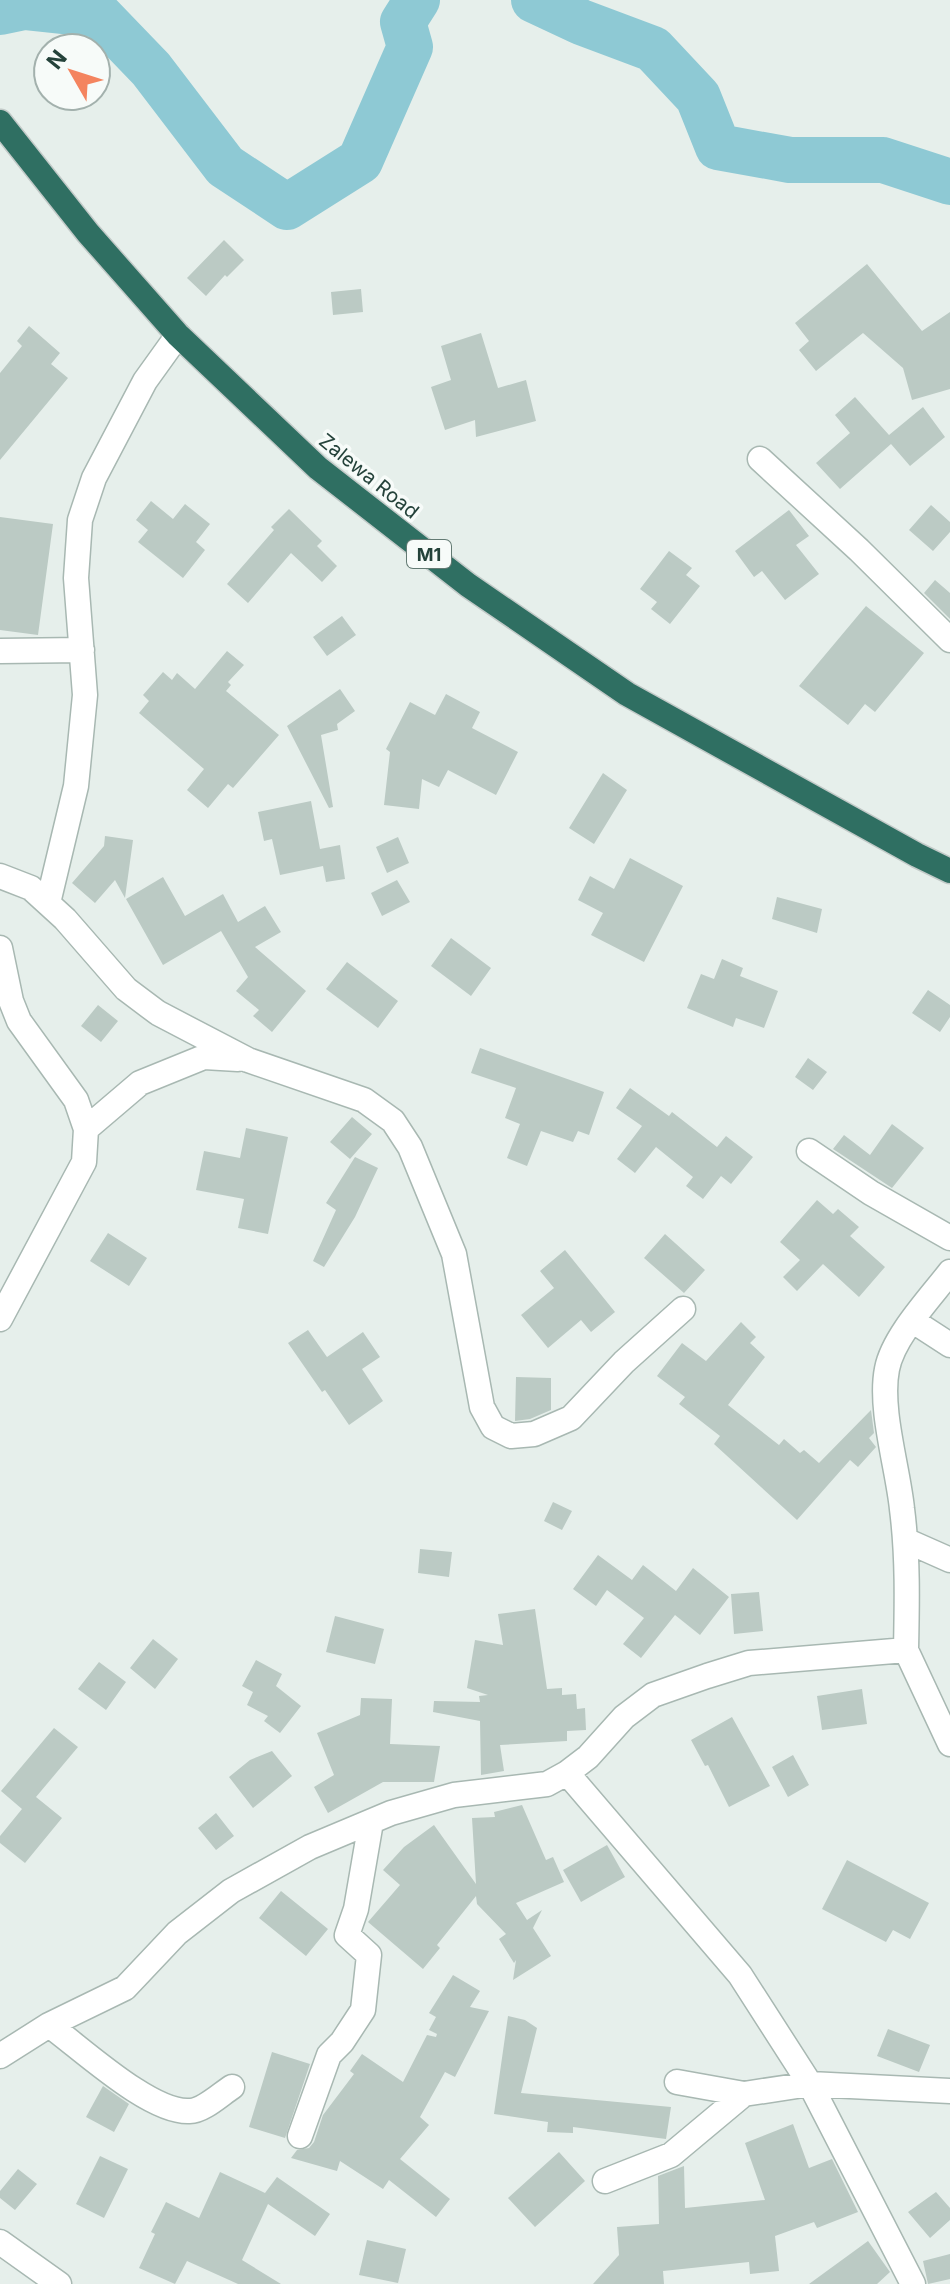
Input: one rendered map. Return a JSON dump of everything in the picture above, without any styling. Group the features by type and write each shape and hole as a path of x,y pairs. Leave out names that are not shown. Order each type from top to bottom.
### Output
{"highway":[{"name":"Zalewa Road","path":"0,122 88,233 178,335 318,468 493,602 627,694 950,871"}],"street":[{"path":"48,903 76,786 85,695 76,578 80,520 94,478 145,381 178,335"},
{"path":"760,459 950,640"},
{"path":"0,651 82,650"},
{"path":"0,876 31,888 65,919 126,989 158,1013 248,1060 364,1100 393,1121 410,1147 454,1254 482,1407 493,1427 511,1436 534,1434 571,1418 624,1362 683,1309"},
{"path":"0,948 11,1001 19,1021 76,1100 86,1129 84,1162 0,1319"},
{"path":"86,1129 140,1083 174,1068 204,1057 248,1060"},
{"path":"809,1151 871,1193 950,1238"},
{"path":"950,1272 898,1342 887,1369 886,1414 897,1464 905,1540 908,1581 906,1650 950,1744"},
{"path":"913,1321 950,1345"},
{"path":"905,1540 950,1560"},
{"path":"0,2056 49,2025 125,1988 177,1933 231,1891 310,1847 371,1822 454,1795 547,1784 588,1757 624,1717 653,1695 666,1690 749,1663 906,1650"},
{"path":"567,1773 740,1975 810,2084 913,2284"},
{"path":"300,2136 329,2055 342,2042 363,2010 369,1955 347,1935 356,1909 371,1822"},
{"path":"49,2025 134,2089 167,2109 192,2112 232,2087"},
{"path":"677,2082 744,2094 810,2084 950,2091"},
{"path":"605,2181 671,2155 744,2094"},
{"path":"0,2242 59,2284"}],"building":[{"path":"224,240 244,260 206,296 187,278"},
{"path":"867,264 922,331 950,312 950,389 912,400 903,368 863,333 816,371 799,350 809,341 795,323"},
{"path":"361,289 363,312 333,315 331,292"},
{"path":"29,326 60,353 51,364 68,378 0,460 0,373 22,346 17,341"},
{"path":"481,333 498,388 526,380 536,421 476,437 475,420 445,430 431,387 451,380 441,346"},
{"path":"855,397 889,435 923,407 945,437 910,466 891,444 840,489 816,463 850,433 835,415"},
{"path":"151,501 173,519 185,504 210,524 196,542 205,550 183,578 138,542 148,530 136,520"},
{"path":"931,505 950,522 950,532 933,551 909,530"},
{"path":"289,509 322,541 317,546 337,566 322,582 291,553 248,603 227,584 274,530 271,527"},
{"path":"789,510 809,536 796,545 819,574 785,600 762,571 754,577 735,551"},
{"path":"0,517 53,524 38,635 0,630"},
{"path":"669,551 692,568 686,575 700,586 670,624 651,609 657,602 640,589"},
{"path":"935,580 950,593 950,619 924,593"},
{"path":"866,606 924,653 875,712 865,704 848,725 799,686"},
{"path":"342,616 356,635 327,656 313,637"},
{"path":"227,651 244,665 228,682 231,685 226,691 279,735 233,788 228,784 208,808 187,790 204,769 139,713 149,701 143,695 163,672 172,680 177,673 195,689"},
{"path":"340,689 355,711 337,724 338,730 321,735 333,807 329,808 287,726"},
{"path":"446,694 480,712 472,728 518,752 496,795 448,770 439,787 422,779 419,809 384,805 390,752 386,749 410,702 435,715"},
{"path":"603,773 627,790 594,844 569,828"},
{"path":"311,801 320,849 340,845 345,879 326,882 323,866 280,875 272,839 264,841 258,812"},
{"path":"105,836 133,840 125,898 115,880 95,903 72,883 104,846"},
{"path":"398,837 409,863 387,873 376,847"},
{"path":"630,858 683,886 644,962 591,935 603,913 578,900 590,876 614,889"},
{"path":"163,877 185,916 223,894 238,922 265,906 281,932 255,947 306,991 272,1032 253,1016 259,1010 236,991 248,977 221,931 163,965 126,899"},
{"path":"397,880 410,902 382,916 371,893"},
{"path":"777,897 822,909 817,933 772,919"},
{"path":"451,938 491,968 471,996 431,966"},
{"path":"722,959 743,968 740,976 778,991 764,1028 736,1018 733,1027 687,1008 701,974 714,979"},
{"path":"347,962 398,1001 378,1028 326,989"},
{"path":"928,990 950,1005 950,1017 940,1032 912,1013"},
{"path":"98,1005 118,1021 101,1042 81,1026"},
{"path":"480,1048 604,1092 589,1135 578,1131 573,1142 541,1131 527,1166 507,1158 520,1124 505,1118 516,1088 471,1073"},
{"path":"808,1058 827,1072 813,1090 795,1077"},
{"path":"630,1088 669,1116 672,1112 717,1147 726,1136 753,1157 731,1184 721,1176 703,1199 686,1186 693,1177 656,1147 635,1173 617,1159 642,1126 616,1108"},
{"path":"352,1117 372,1134 350,1159 330,1142"},
{"path":"892,1124 924,1148 892,1188 833,1149 844,1135 870,1155"},
{"path":"246,1128 288,1137 268,1234 238,1228 244,1199 196,1190 204,1151 240,1158"},
{"path":"355,1157 378,1168 355,1217 324,1267 313,1261 336,1210 326,1203"},
{"path":"817,1200 833,1214 838,1209 859,1227 850,1236 885,1267 859,1297 823,1264 797,1291 783,1277 800,1260 780,1242"},
{"path":"108,1233 147,1258 129,1286 90,1261"},
{"path":"665,1234 705,1270 684,1293 644,1258"},
{"path":"565,1250 615,1312 591,1332 581,1320 548,1348 521,1315 554,1288 540,1271"},
{"path":"741,1322 756,1337 750,1343 765,1357 728,1405 779,1445 784,1439 800,1453 804,1450 819,1463 871,1410 874,1433 869,1438 876,1447 858,1467 850,1460 797,1520 714,1444 720,1436 679,1404 685,1397 657,1376 682,1343 706,1361"},
{"path":"308,1330 327,1357 363,1332 380,1357 362,1369 383,1401 349,1425 288,1343"},
{"path":"516,1377 551,1378 551,1410 530,1419 515,1421"},
{"path":"553,1502 572,1511 562,1530 544,1521"},
{"path":"420,1549 452,1552 449,1577 418,1573"},
{"path":"598,1555 632,1580 643,1565 676,1591 693,1568 729,1597 700,1635 675,1615 641,1658 623,1644 644,1618 607,1590 596,1606 573,1589"},
{"path":"759,1592 763,1631 734,1634 731,1594"},
{"path":"535,1609 547,1689 562,1688 562,1695 576,1694 577,1709 585,1708 586,1730 567,1731 567,1741 500,1745 504,1771 481,1775 480,1721 433,1712 434,1701 480,1702 479,1696 488,1695 467,1688 475,1640 503,1645 498,1614"},
{"path":"335,1616 384,1629 375,1664 326,1652"},
{"path":"153,1639 178,1659 155,1689 130,1668"},
{"path":"256,1660 282,1674 276,1686 301,1706 280,1733 264,1721 268,1716 247,1705 253,1692 242,1686"},
{"path":"99,1662 126,1682 106,1710 78,1689"},
{"path":"862,1689 867,1724 822,1730 817,1696"},
{"path":"361,1698 392,1699 390,1744 440,1746 434,1782 383,1782 328,1813 314,1787 334,1775 317,1733 360,1715"},
{"path":"732,1717 770,1786 729,1807 708,1765 705,1766 691,1740"},
{"path":"54,1728 78,1747 36,1797 62,1818 25,1863 0,1843 0,1836 22,1809 1,1791"},
{"path":"272,1751 292,1776 253,1808 229,1777 250,1760"},
{"path":"793,1755 809,1785 788,1797 772,1767"},
{"path":"522,1805 546,1860 553,1857 564,1882 516,1903 527,1920 542,1910 533,1928 551,1956 513,1980 516,1960 514,1963 499,1939 506,1934 477,1904 476,1896 437,1945 440,1948 423,1969 368,1922 400,1885 383,1870 404,1847 434,1825 476,1884 472,1818 495,1817 494,1812"},
{"path":"216,1813 234,1836 216,1850 198,1828"},
{"path":"607,1845 625,1877 581,1902 563,1870"},
{"path":"847,1860 929,1903 910,1939 893,1930 886,1942 822,1909"},
{"path":"281,1891 328,1929 306,1956 259,1918"},
{"path":"453,1975 480,1991 470,2007 489,2011 455,2077 445,2072 420,2117 429,2125 400,2159 450,2199 436,2217 389,2180 383,2189 340,2161 337,2171 291,2158 297,2150 309,2148 314,2142 323,2115 354,2074 350,2071 362,2054 403,2082 427,2035 436,2037 437,2034 429,2030 436,2017 429,2013"},
{"path":"508,2016 525,2020 537,2028 521,2093 671,2107 666,2139 573,2127 573,2133 547,2132 548,2122 494,2114"},
{"path":"888,2029 930,2045 919,2072 877,2056"},
{"path":"272,2052 310,2064 285,2138 249,2127"},
{"path":"103,2086 129,2104 114,2132 86,2117"},
{"path":"793,2124 809,2168 832,2159 858,2212 817,2228 814,2222 775,2236 779,2271 750,2274 749,2262 663,2271 664,2284 593,2284 619,2255 617,2227 659,2224 658,2176 684,2166 685,2208 765,2200 745,2143"},
{"path":"559,2152 585,2181 535,2227 508,2198"},
{"path":"100,2156 128,2169 104,2218 76,2204"},
{"path":"18,2169 37,2184 15,2210 0,2198 0,2191"},
{"path":"220,2172 265,2193 277,2177 330,2214 315,2236 268,2204 242,2260 281,2284 238,2284 187,2261 175,2284 139,2268 155,2234 151,2232 166,2202 199,2218"},
{"path":"936,2192 950,2208 950,2220 930,2238 908,2212"},
{"path":"367,2240 406,2249 398,2283 359,2275"},
{"path":"868,2241 890,2272 877,2284 809,2284"},
{"path":"950,2254 950,2279 928,2284 923,2261"}],"waterway":[{"path":"0,12 24,7 99,15 151,69 225,166 287,207 360,161 410,47 403,22 417,0"},
{"path":"534,0 581,22 653,49 698,97 718,147 790,160 883,160 950,182"}]}
